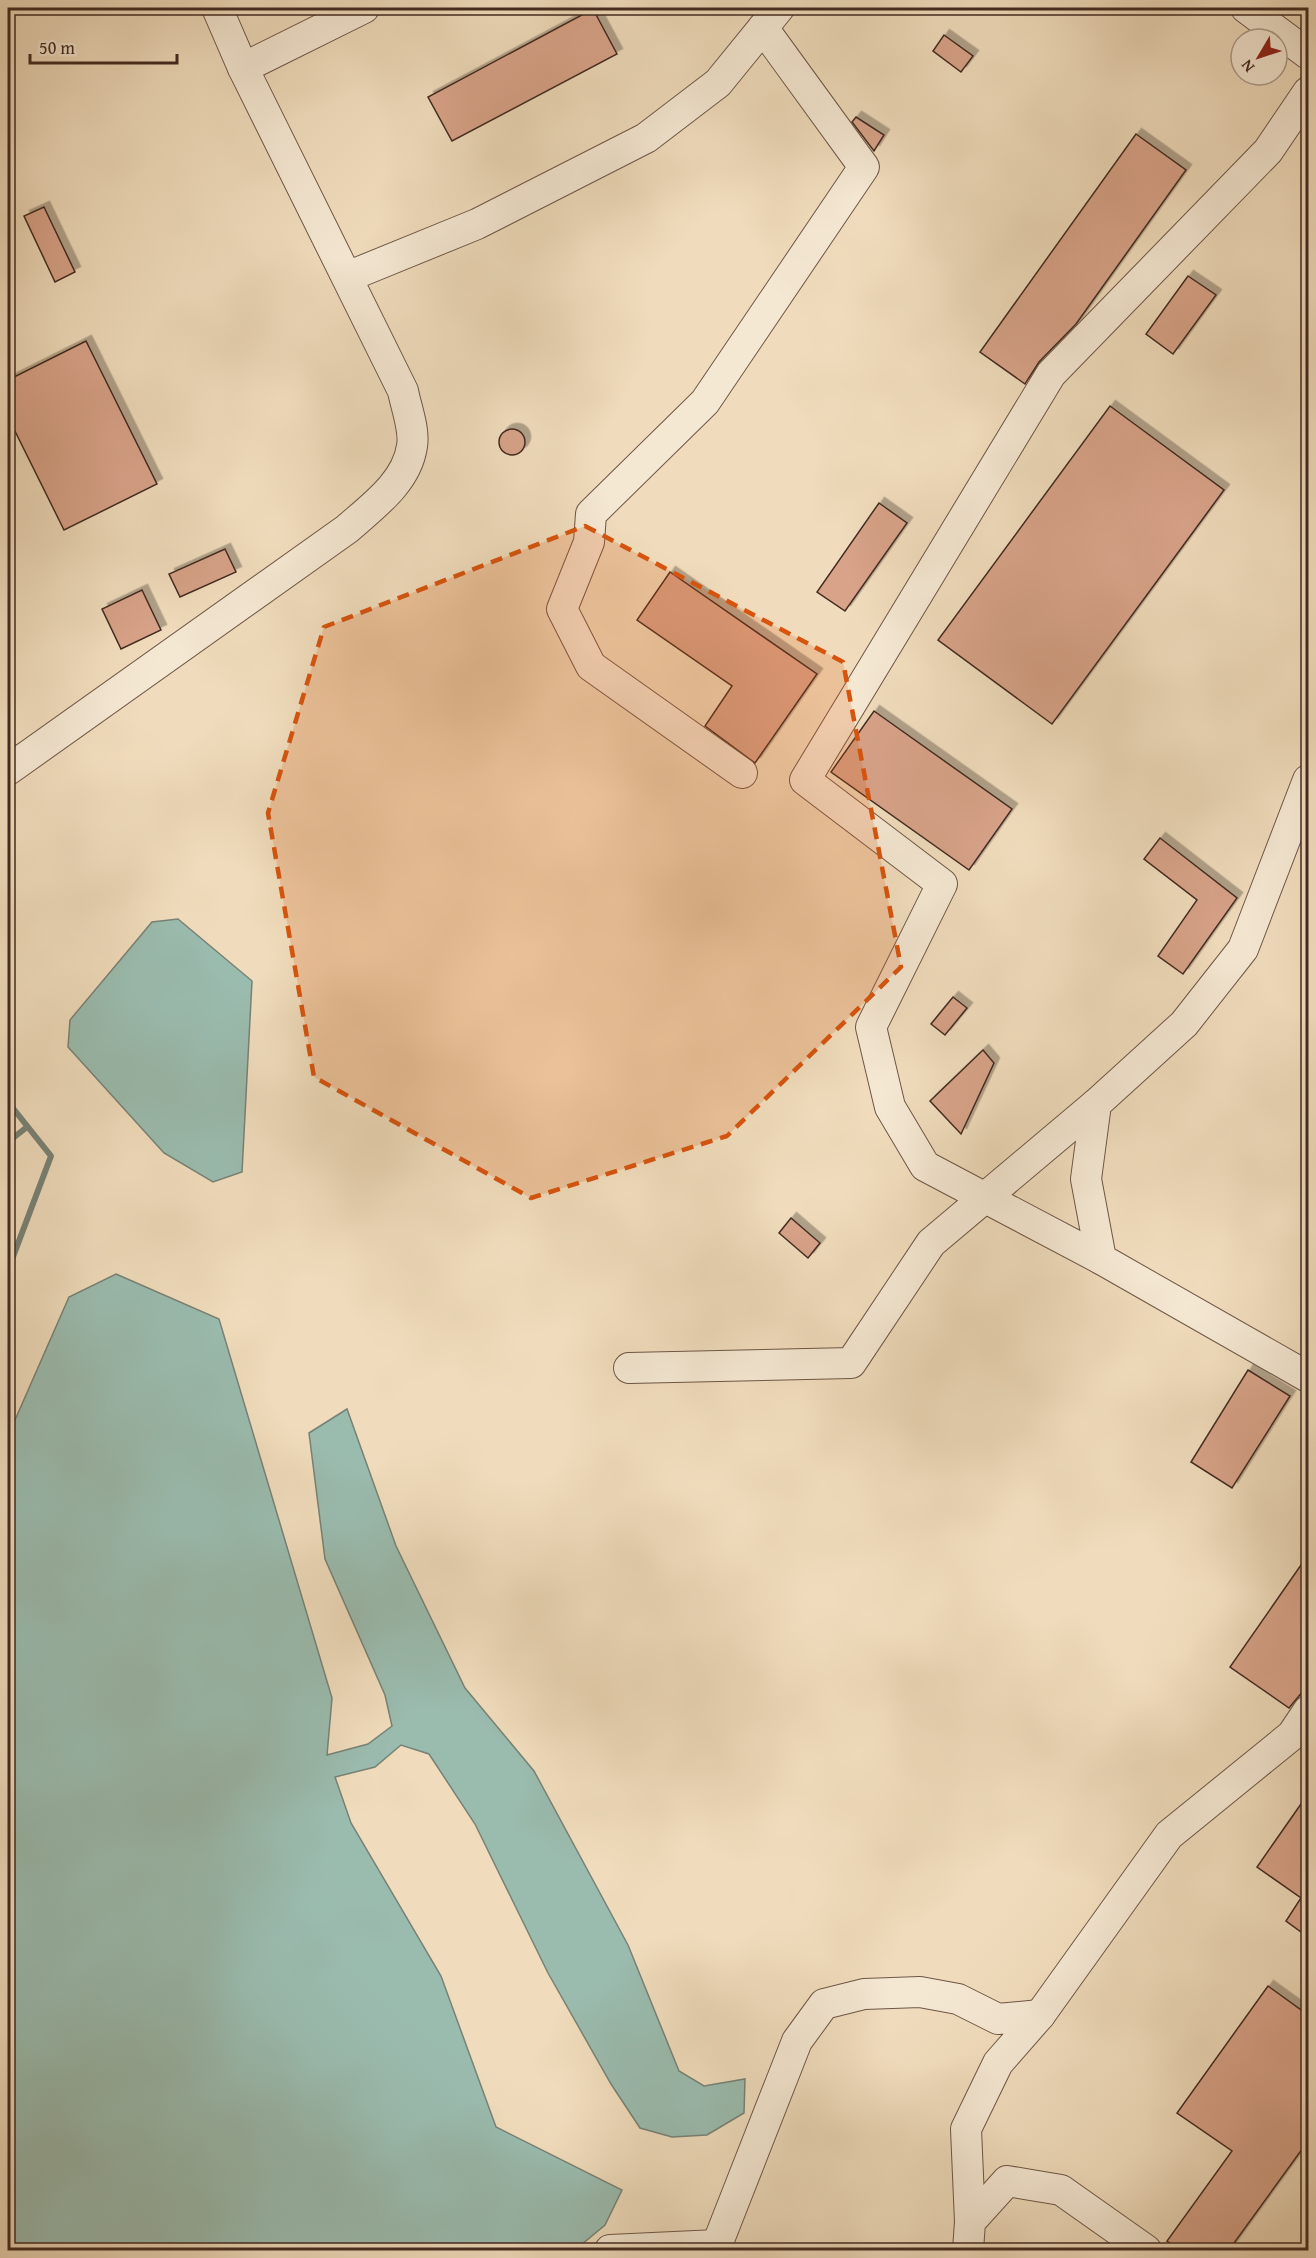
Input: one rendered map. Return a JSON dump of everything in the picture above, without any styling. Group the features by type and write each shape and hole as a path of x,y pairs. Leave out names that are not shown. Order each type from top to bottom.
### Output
{"lane":[{"path":"8,770 347,529 382,498 405,468 413,444 403,391 243,68 217,8"},
{"path":"243,68 364,8"},
{"path":"1246,8 1308,54"},
{"path":"347,277 477,224 646,138 718,83 771,18 864,167 705,402 591,514 589,542 562,609 591,666 742,773"},
{"path":"1308,92 1268,151 1051,374 805,780 942,884 871,1027 890,1107 926,1166 1101,1259 1308,1377"},
{"path":"629,1368 851,1363 931,1242 1096,1104 1184,1024 1243,949 1308,780"},
{"path":"1096,1104 1086,1179 1101,1259"},
{"path":"969,2236 966,2129 999,2063 1040,2015 1169,1835 1292,1735 1308,1711"},
{"path":"610,2250 716,2248 797,2041 824,2004 864,1994 920,1992 958,1999 998,2019 1040,2015"},
{"path":"969,2236 1007,2181 1061,2190 1146,2250"}],"highlighted area":[{"path":"585,526 843,662 901,967 727,1136 531,1198 314,1077 268,813 324,627"}],"shaded area":[{"path":"178,919 252,981 242,1172 213,1182 164,1153 68,1047 70,1020 152,922"},
{"path":"116,1274 219,1319 332,1698 327,1755 368,1744 392,1726 385,1695 325,1559 309,1433 347,1409 396,1546 465,1688 534,1771 628,1945 679,2071 704,2086 745,2079 744,2113 707,2135 672,2137 640,2128 611,2084 548,1973 475,1824 429,1754 401,1745 375,1767 335,1777 351,1823 441,1976 496,2127 622,2190 605,2225 575,2250 8,2250 8,1436 69,1297"}],"building":[{"path":"593,9 617,54 452,141 428,97"},
{"path":"944,35 973,56 961,72 933,51"},
{"path":"856,117 884,135 874,151 852,122"},
{"path":"1136,134 1186,170 1076,324 1039,362 1025,384 980,352"},
{"path":"44,207 75,272 55,282 24,216"},
{"path":"1188,276 1216,295 1173,354 1146,334"},
{"path":"86,341 157,484 64,530 8,417 8,380"},
{"path":"1110,406 1224,490 1052,724 938,640"},
{"path":"512,429 521,433 525,442 521,451 512,455 503,451 499,442 503,433"},
{"path":"879,503 907,523 845,611 817,592"},
{"path":"225,549 236,572 180,597 169,574"},
{"path":"670,572 817,674 755,763 705,726 732,686 637,620"},
{"path":"142,590 161,630 121,649 102,609"},
{"path":"874,711 1012,809 969,870 831,772"},
{"path":"1160,838 1237,898 1183,974 1158,956 1197,900 1144,859"},
{"path":"953,997 967,1008 945,1035 931,1024"},
{"path":"983,1050 994,1063 961,1134 930,1101"},
{"path":"791,1218 820,1243 808,1258 779,1233"},
{"path":"1248,1370 1290,1396 1232,1488 1191,1462"},
{"path":"1308,1555 1308,1685 1289,1708 1230,1667"},
{"path":"1308,1794 1308,1937 1286,1921 1301,1898 1257,1867"},
{"path":"1268,1986 1308,2015 1308,2141 1229,2250 1179,2250 1167,2241 1232,2151 1177,2113"}],"waterway":[{"path":"8,1102 51,1156 8,1270"},
{"path":"8,1142 27,1127"},
{"path":"8,1179 8,1184"}]}
